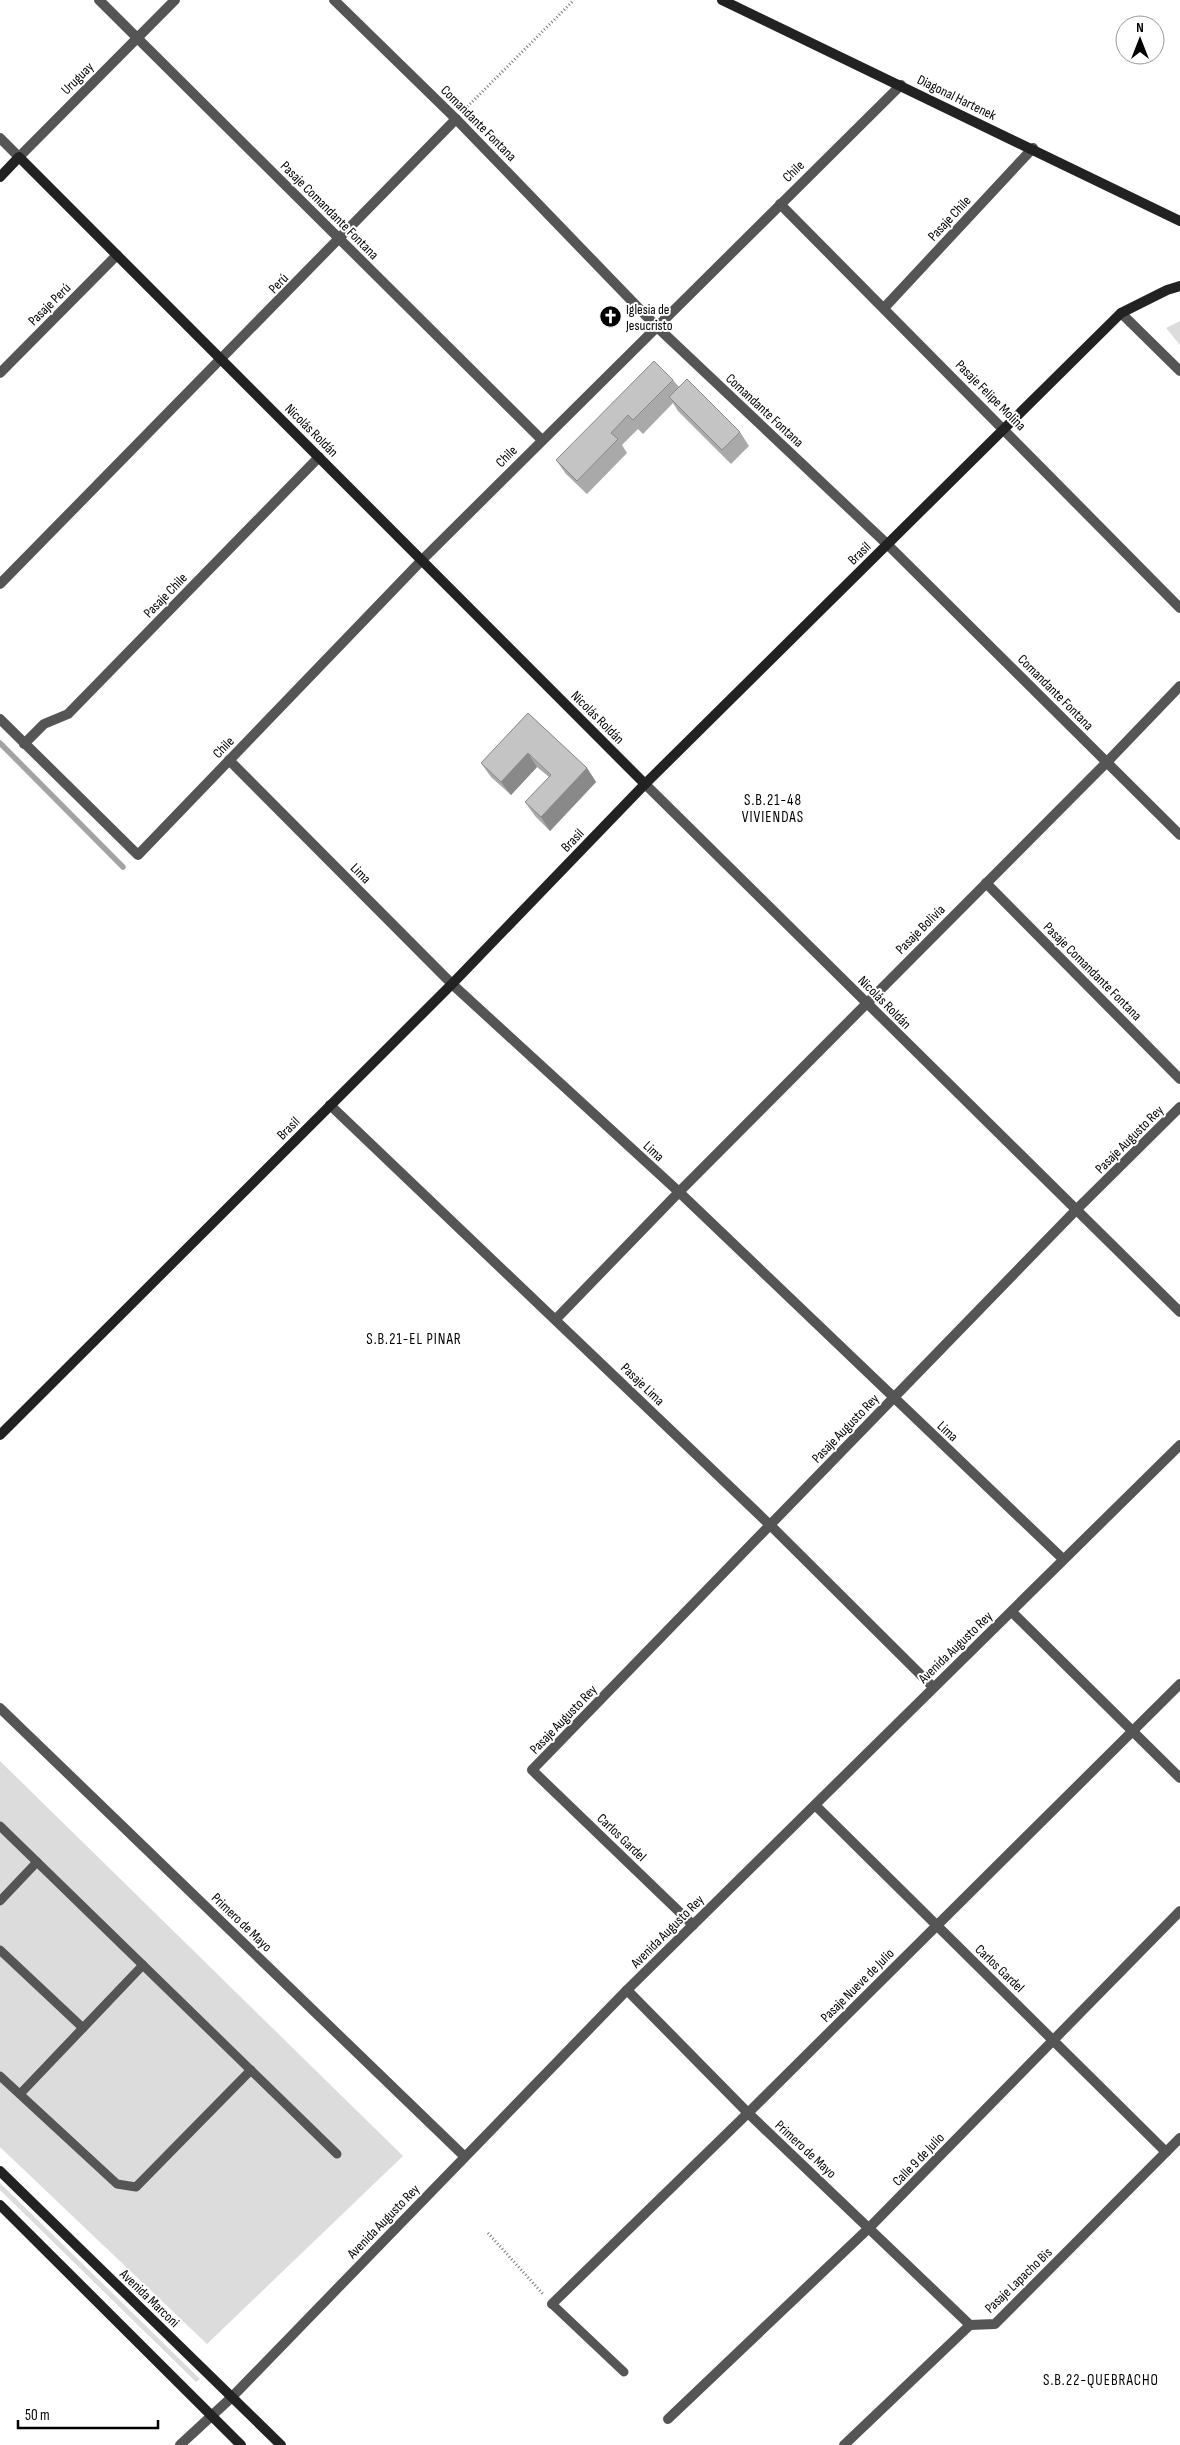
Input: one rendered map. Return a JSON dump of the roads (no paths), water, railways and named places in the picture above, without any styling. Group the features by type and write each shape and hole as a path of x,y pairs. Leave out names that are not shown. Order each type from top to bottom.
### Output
{"street":[{"name":"Pasaje Comandante Fontana","path":"99,0 542,440"},
{"name":"Uruguay","path":"0,177 175,0"},
{"name":"Comandante Fontana","path":"334,0 456,119 656,326 888,545 1180,835"},
{"name":"Diagonal Hartenek","path":"722,0 1180,220"},
{"name":"Chile","path":"24,744 138,855 422,560 901,85"},
{"name":"Perú","path":"0,584 222,360 456,119"},
{"name":"Nicolás Roldán","path":"0,138 645,784 1180,1312"},
{"name":"Pasaje Chile","path":"884,307 1033,148"},
{"name":"Pasaje Felipe Molina","path":"780,204 1004,428 1180,608"},
{"name":"Pasaje Perú","path":"0,373 117,255"},
{"name":"Brasil","path":"0,1435 452,984 645,784 1120,313 1167,290 1180,286"},
{"path":"1120,313 1180,370"},
{"name":"Pasaje Chile","path":"24,744 44,724 68,714 319,457"},
{"name":"Pasaje Bolivia","path":"556,1319 679,1192 1107,762 1180,686"},
{"path":"0,718 24,744"},
{"name":"Lima","path":"229,760 452,984 679,1192 1064,1559"},
{"name":"Pasaje Comandante Fontana","path":"986,883 1180,1079"},
{"name":"Pasaje Lima","path":"330,1105 770,1525 933,1687"},
{"name":"Pasaje Augusto Rey","path":"532,1770 1076,1210 1180,1107"},
{"name":"Avenida Augusto Rey","path":"180,2445 232,2397 627,1990 1180,1445"},
{"path":"1012,1612 1180,1778"},
{"name":"Pasaje Nueve de Julio","path":"552,2304 748,2113 1180,1684"},
{"name":"Primero de Mayo","path":"0,1708 464,2156"},
{"name":"Carlos Gardel","path":"532,1770 693,1925"},
{"name":"Carlos Gardel","path":"814,1805 1166,2152"},
{"name":"Calle 9 de Julio","path":"668,2419 870,2227 1180,1912"},
{"name":"Primero de Mayo","path":"627,1990 748,2113 870,2227 970,2325"},
{"name":"Pasaje Lapacho Bis","path":"970,2325 995,2324 1180,2138"},
{"name":"Avenida Marconi","path":"0,2171 280,2445"},
{"path":"0,2205 128,2330 241,2445"},
{"path":"844,2445 970,2325"}],"lane":[{"path":"0,1826 337,2154"},
{"path":"0,1901 37,1862"},
{"path":"0,1950 83,2028"},
{"path":"20,2094 144,1965"},
{"path":"0,2076 117,2184 136,2187 251,2070"},
{"path":"552,2304 624,2372"}],"waterway":[{"path":"0,743 123,867"}],"place":[{"name":"Iglesia de Jesucristo","path":"610,317"}],"district":[{"name":"S.B.21-48 VIVIENDAS","path":"773,808"},
{"name":"S.B.21-EL PINAR","path":"414,1339"},
{"name":"S.B.22-QUEBRACHO","path":"1101,2380"}]}
